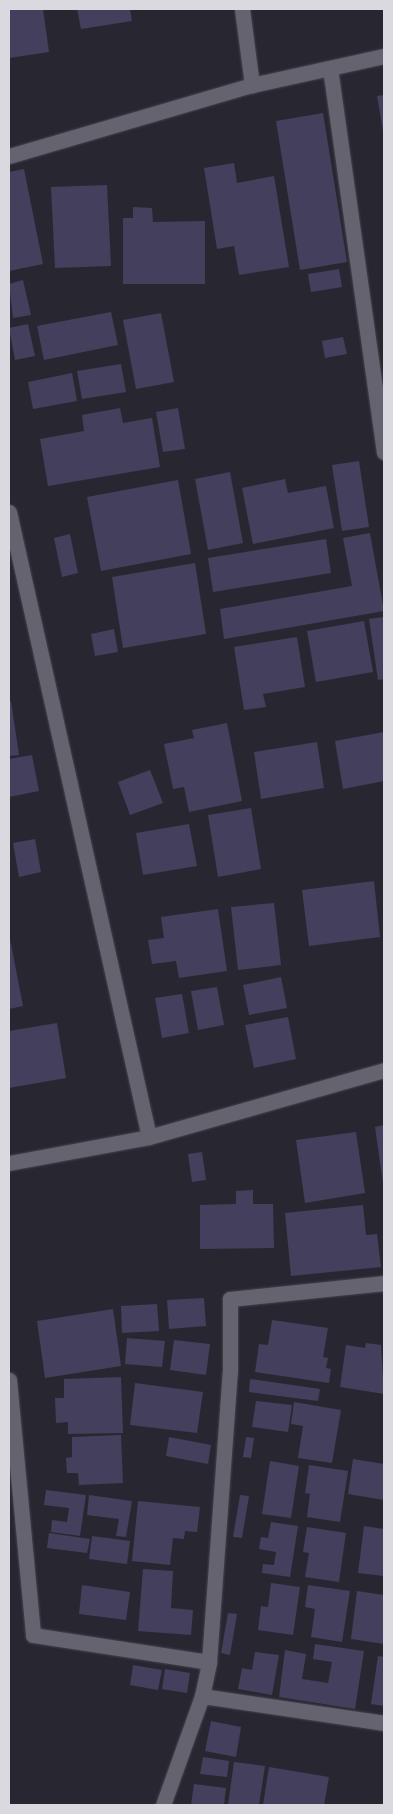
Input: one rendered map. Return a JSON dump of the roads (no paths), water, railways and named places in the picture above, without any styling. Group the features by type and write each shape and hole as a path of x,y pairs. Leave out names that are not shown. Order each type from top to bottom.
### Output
{"street":[{"path":"242,9 252,85"},
{"path":"9,156 252,85 384,56"},
{"path":"330,68 379,392 384,452"},
{"path":"9,512 150,1137"},
{"path":"9,1163 150,1137 384,1070"},
{"path":"163,1805 202,1696 208,1662 230,1372 230,1299 384,1283"},
{"path":"9,1380 32,1635 208,1662"},
{"path":"202,1696 384,1723"}]}
